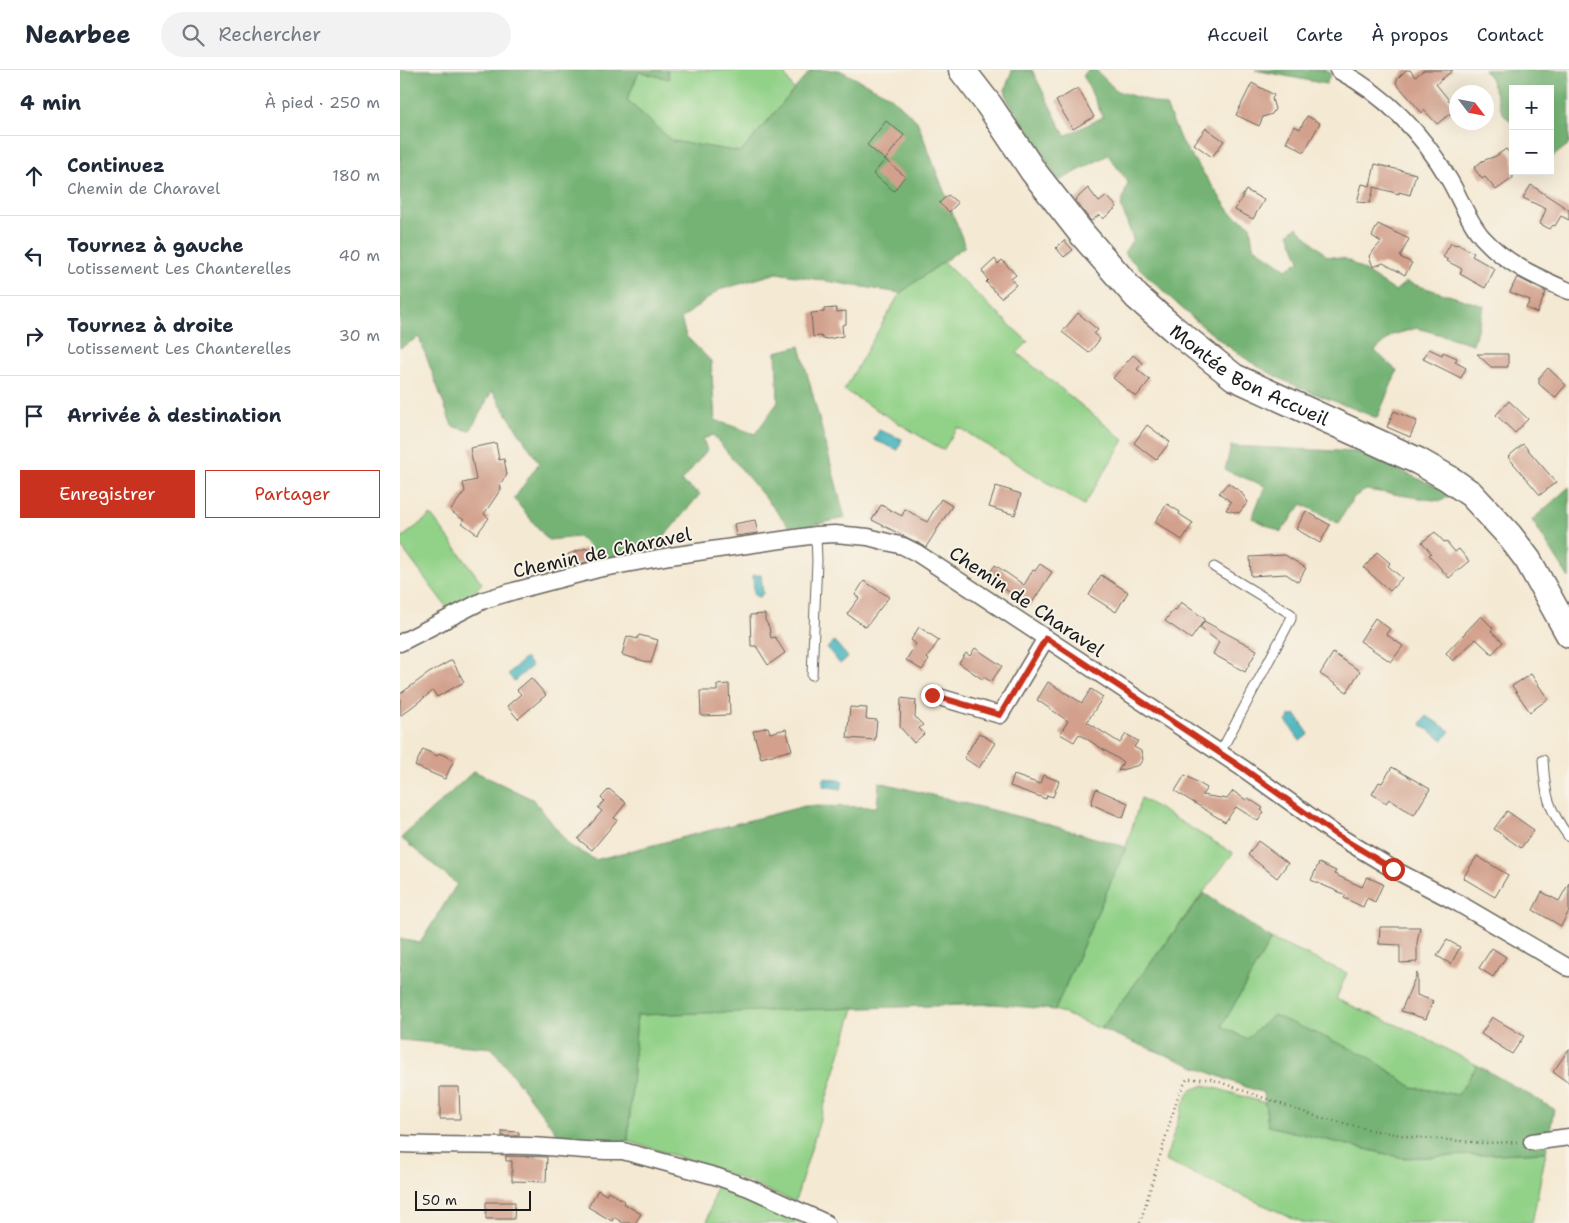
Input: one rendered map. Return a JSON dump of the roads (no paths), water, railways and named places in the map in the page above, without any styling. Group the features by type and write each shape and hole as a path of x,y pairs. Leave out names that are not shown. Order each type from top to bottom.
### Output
{"main road":[{"name":"Montée Bon Accueil","path":"962,70 989,105 1033,171 1083,236 1138,297 1174,330 1234,378 1418,461 1472,494 1509,535 1528,560 1569,634"}],"street":[{"path":"1338,70 1380,98 1412,126 1440,164 1471,223 1492,247 1519,267 1569,291"},
{"name":"Chemin de Charavel","path":"400,643 484,600 598,569 670,556 816,535 835,534 868,537 910,549 1220,753 1335,834 1393,869 1458,903 1569,968"},
{"path":"932,695 1000,715 1046,638"},
{"path":"1532,1142 1569,1137"},
{"path":"400,1144 470,1147 526,1146 623,1151 666,1161 734,1182 826,1223"}],"lane":[{"path":"812,675 818,561 816,535"},
{"path":"1214,567 1291,614 1291,619 1220,753"},
{"path":"1543,760 1547,798 1560,825 1569,837"}],"water":[{"path":"879,430 902,439 898,450 874,440"},
{"path":"753,575 761,575 763,593 760,597 754,595"},
{"path":"834,641 848,657 840,664 827,648"},
{"path":"525,658 532,666 514,681 508,674"},
{"path":"1295,714 1309,734 1300,741 1286,721 1289,715"},
{"path":"1427,716 1450,731 1443,740 1421,725"},
{"path":"824,778 843,781 841,789 823,786"}]}
